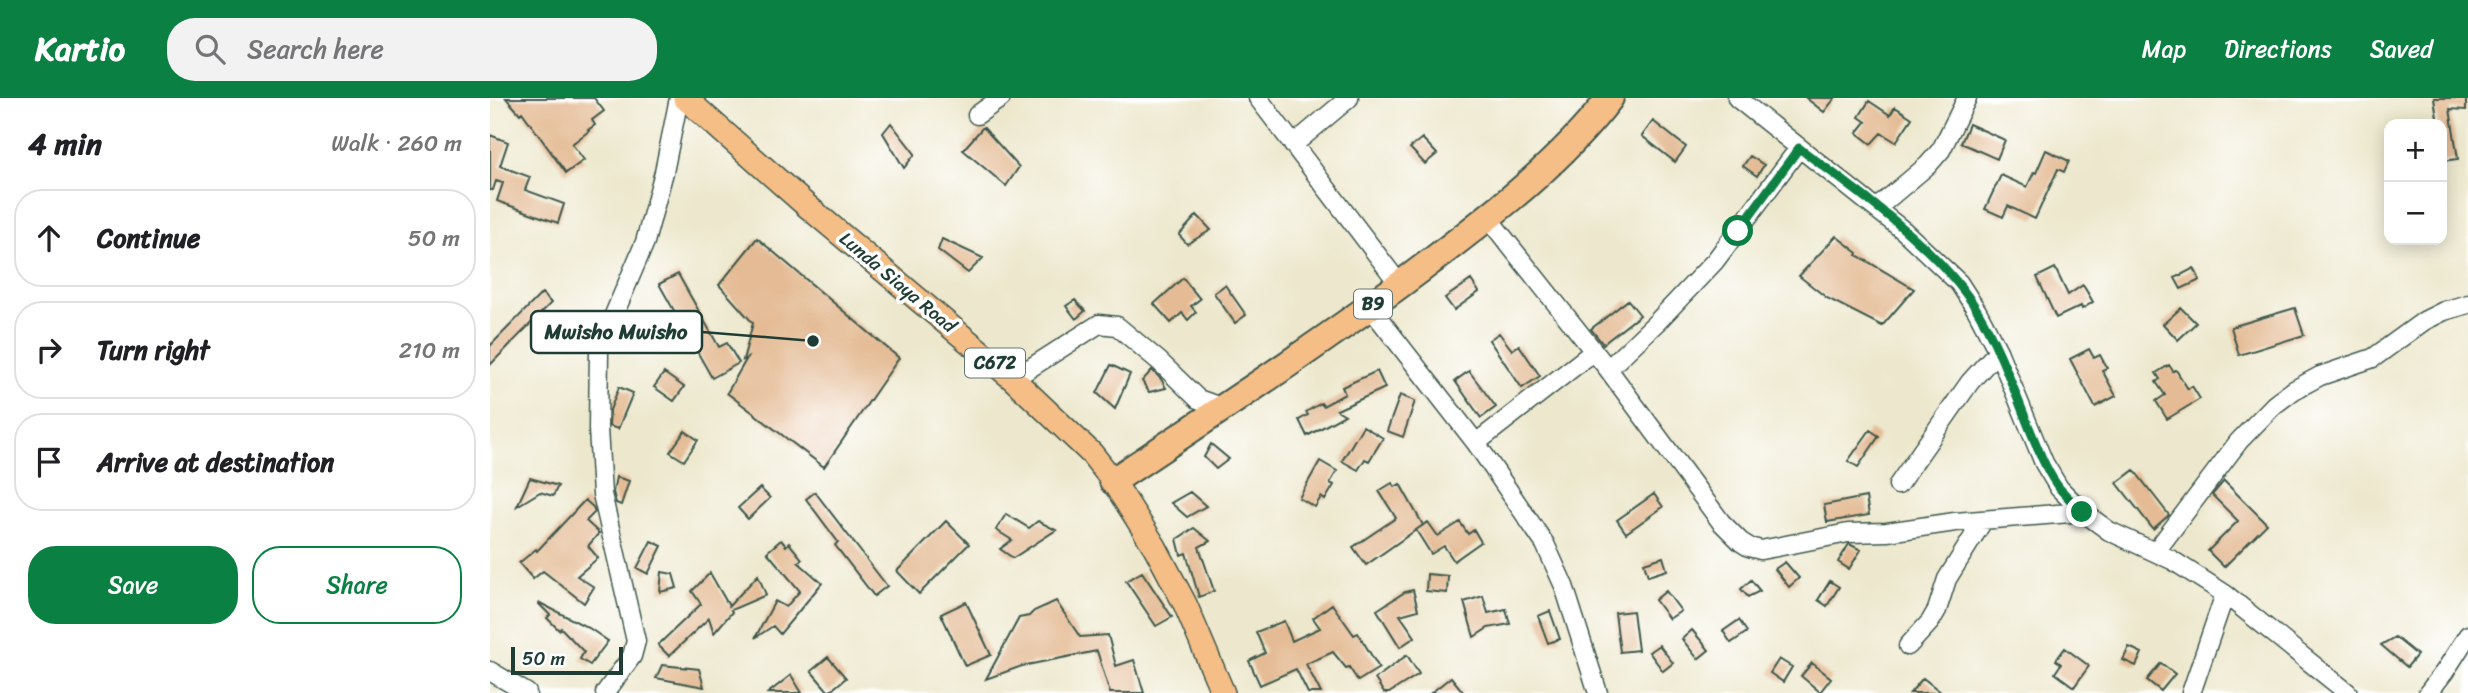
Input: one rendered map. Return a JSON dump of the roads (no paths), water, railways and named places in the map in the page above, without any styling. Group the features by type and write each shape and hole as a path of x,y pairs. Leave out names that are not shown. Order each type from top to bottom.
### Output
{"highway":[{"name":"B9","path":"1113,481 1370,307 1488,218 1563,153 1610,98"}],"main road":[{"name":"Lunda Siaya Road","path":"685,98 807,206 1013,379 1092,454 1113,481 1155,547 1185,604 1223,693"}],"street":[{"path":"605,693 632,656 636,641 602,494 598,429 599,351 645,242 664,172 679,98"},
{"path":"977,115 1001,98"},
{"path":"1258,98 1400,285"},
{"path":"1293,145 1349,98"},
{"path":"1737,98 1877,208 1959,283 1978,311 1998,351 2045,463 2059,488 2082,512 2109,531 2136,545 2156,551 2225,594 2348,693"},
{"path":"1877,208 1941,150 1967,98"},
{"path":"1608,369 1715,261 1799,148"},
{"path":"1488,218 1608,369 1703,500 1721,522 1749,547 1761,550 1849,533 1887,532 1955,522 2082,512"},
{"path":"2156,551 2239,441 2274,405 2320,376 2373,358 2424,321 2444,311 2468,304"},
{"path":"1370,307 1476,443 1545,544 1564,586 1598,693"},
{"path":"1013,379 1099,324 1117,326 1131,335 1198,399 1223,408"},
{"path":"1898,485 1970,382 1998,351"},
{"path":"1476,443 1593,352"},
{"path":"1908,646 1930,622 1947,579 1983,521"},
{"path":"2191,693 2225,594"},
{"path":"2428,693 2468,635"},
{"path":"490,671 527,693"}],"place":[{"name":"Mwisho Mwisho","path":"813,341"}]}
